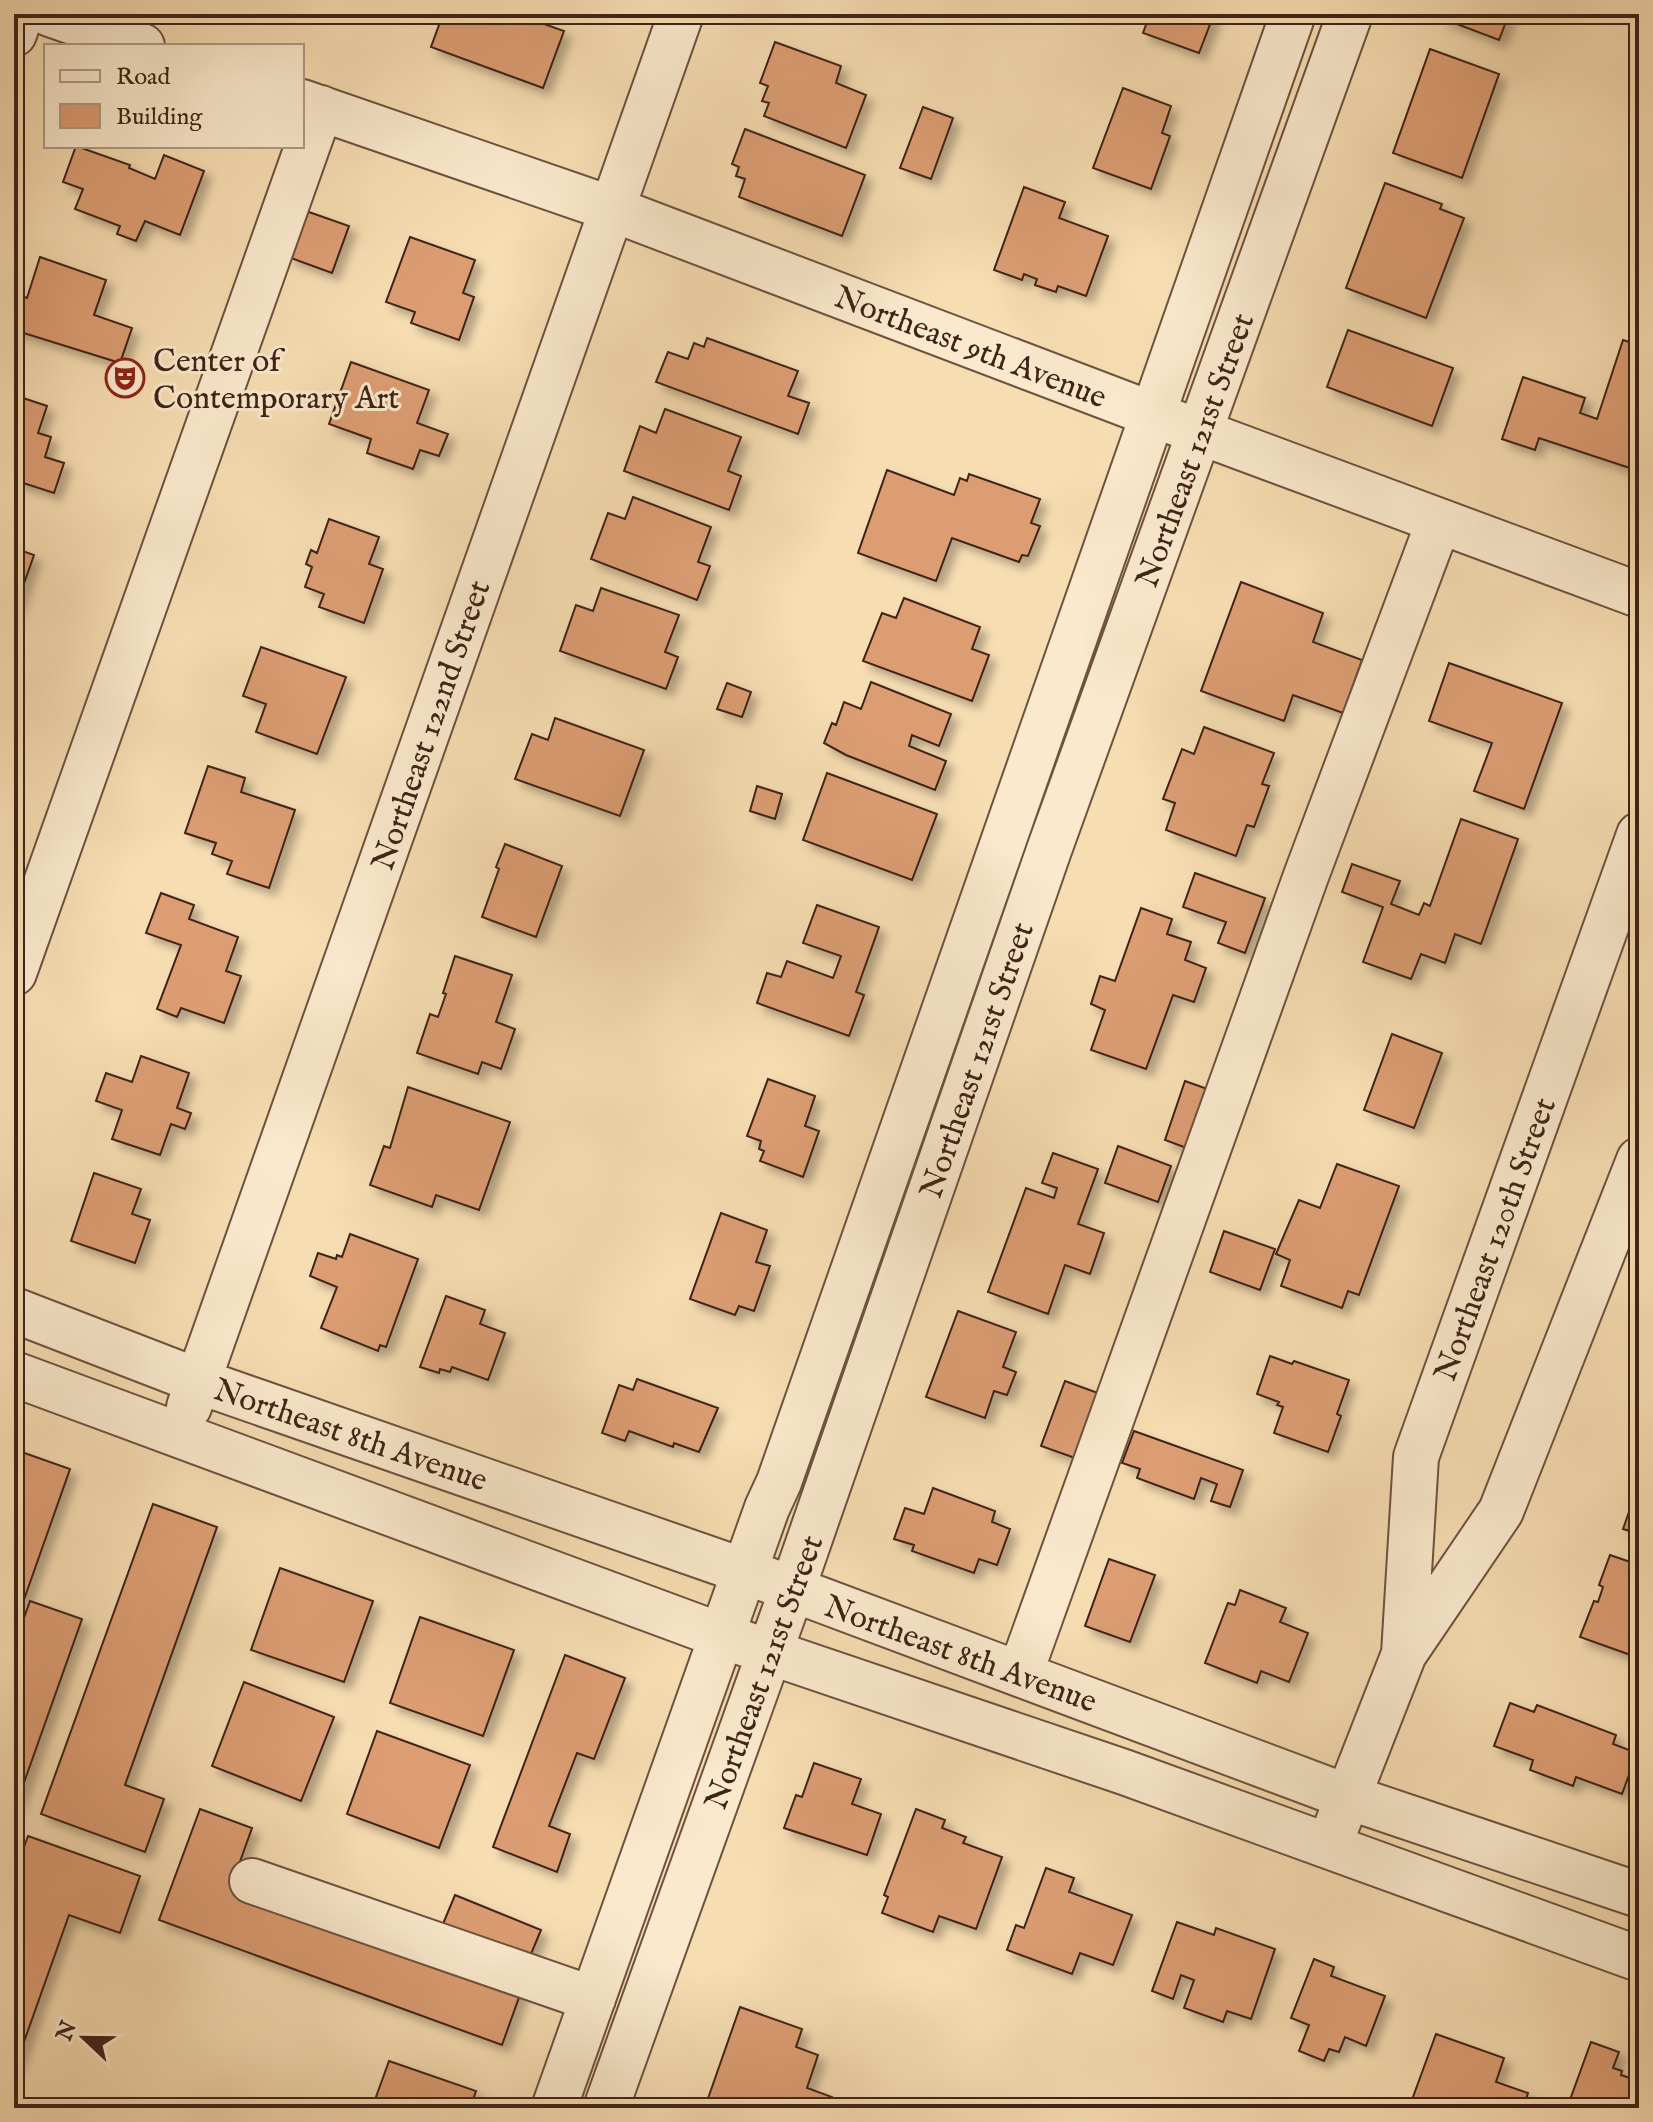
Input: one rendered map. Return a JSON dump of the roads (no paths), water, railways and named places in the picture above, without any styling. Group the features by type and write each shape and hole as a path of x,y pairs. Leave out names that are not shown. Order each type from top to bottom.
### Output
{"street":[{"path":"14,34 21,14"},
{"path":"50,14 136,44"},
{"name":"Northeast 122nd Street","path":"180,1436 681,14"},
{"name":"Northeast 121st Street","path":"554,2108 744,1571 779,1482 1293,14"},
{"name":"Northeast 121st Street","path":"606,2108 770,1653 1049,850 1350,14"},
{"path":"304,125 311,105"},
{"name":"Northeast 9th Avenue","path":"311,105 612,209 1639,595"},
{"path":"14,973 296,148"},
{"path":"1020,1674 1306,876 1439,521"},
{"name":"Northeast 120th Street","path":"1404,1654 1416,1457 1639,835"},
{"name":"Northeast 120th Street","path":"1328,1846 1404,1654 1501,1511 1639,1160"},
{"name":"Northeast 8th Avenue","path":"14,1310 198,1381 744,1571 1348,1797 1639,1895"},
{"name":"Northeast 8th Avenue","path":"14,1374 722,1636 1124,1772 1639,1959"},
{"path":"252,1881 593,1999"}],"place":[{"name":"Center of Contemporary Art","path":"125,378"}]}
